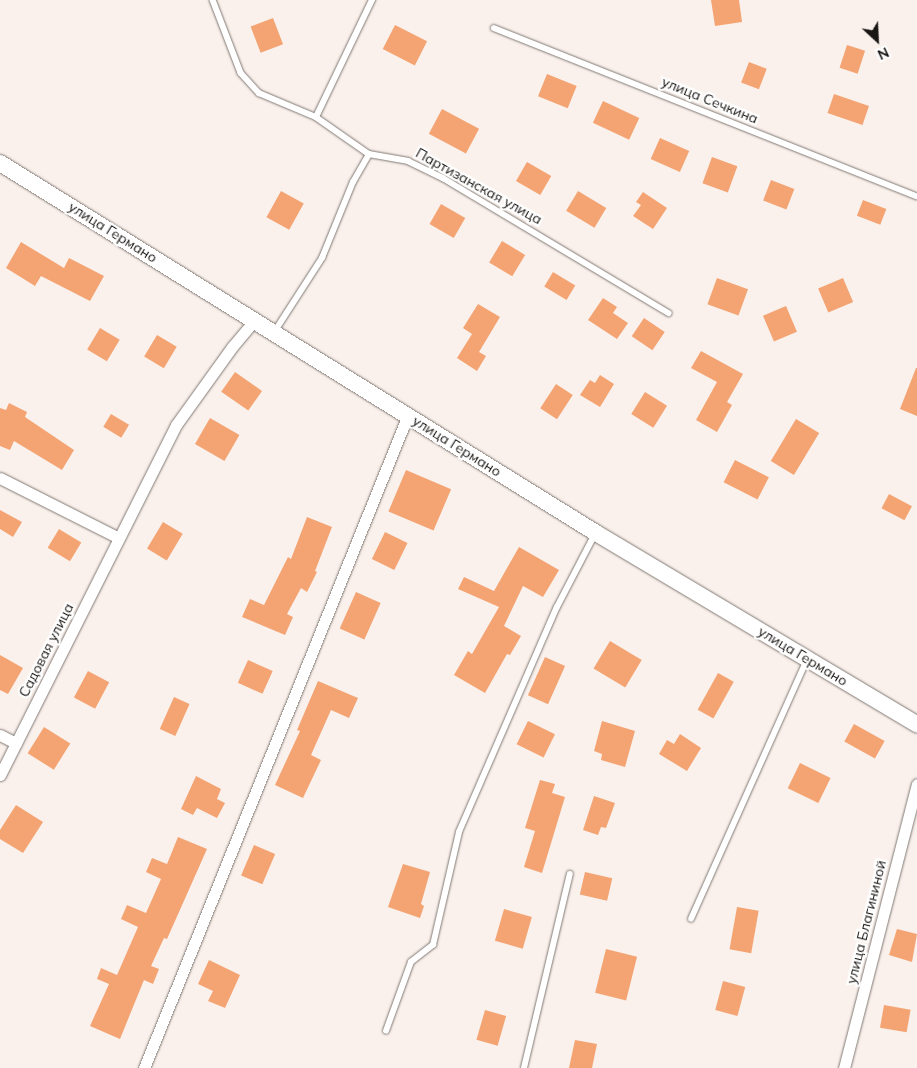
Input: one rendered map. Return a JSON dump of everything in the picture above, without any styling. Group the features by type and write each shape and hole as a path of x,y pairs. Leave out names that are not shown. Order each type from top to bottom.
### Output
{"main road":[{"name":"улица Германо","path":"0,163 596,532 917,724"}],"street":[{"name":"Садовая улица","path":"0,775 176,425 232,348 255,320"},
{"path":"144,1068 408,414"},
{"path":"0,478 119,538"},
{"path":"0,735 16,743"},
{"name":"улица Благининой","path":"844,1068 917,784"}],"lane":[{"path":"214,0 241,73 259,93 316,117 369,154 353,182 322,258 274,332"},
{"path":"316,117 372,0"},
{"name":"улица Сечкина","path":"494,28 917,196"},
{"name":"Партизанская улица","path":"369,154 408,161 443,178 669,313"},
{"path":"386,1031 412,962 433,945 459,832 557,607 596,532"},
{"path":"691,919 808,658"},
{"path":"524,1068 570,874"}],"building":[{"path":"711,0 739,0 742,22 715,26"},
{"path":"273,18 283,44 261,53 251,27"},
{"path":"395,25 427,41 415,65 383,49"},
{"path":"847,45 865,51 858,74 840,68"},
{"path":"749,62 767,69 759,89 741,83"},
{"path":"547,74 577,86 568,108 538,96"},
{"path":"834,94 869,106 862,125 827,113"},
{"path":"603,101 639,118 629,140 593,123"},
{"path":"442,109 479,129 466,153 429,134"},
{"path":"660,138 689,151 680,172 651,159"},
{"path":"712,157 737,166 728,193 702,183"},
{"path":"527,162 551,176 540,195 516,181"},
{"path":"771,180 794,189 786,209 763,201"},
{"path":"281,191 304,204 289,230 266,217"},
{"path":"578,191 606,208 594,228 566,211"},
{"path":"643,192 667,208 653,229 633,216 641,205 636,202"},
{"path":"863,200 886,209 880,225 857,216"},
{"path":"441,204 465,218 454,238 430,224"},
{"path":"502,241 525,255 512,276 489,262"},
{"path":"21,242 64,268 69,258 104,276 90,301 41,276 35,286 6,268"},
{"path":"553,272 575,285 567,300 544,287"},
{"path":"717,278 748,289 738,316 707,304"},
{"path":"843,278 853,302 828,312 818,289"},
{"path":"603,298 617,307 613,313 628,323 617,339 588,320"},
{"path":"478,304 500,317 479,352 486,356 477,371 457,358 472,334 463,328"},
{"path":"786,306 797,332 774,342 763,316"},
{"path":"644,318 665,332 652,350 632,336"},
{"path":"100,328 120,340 107,361 87,349"},
{"path":"157,335 177,347 164,368 144,356"},
{"path":"701,351 743,374 727,402 732,405 717,432 696,420 717,382 691,368"},
{"path":"917,368 917,416 900,409"},
{"path":"235,372 262,391 248,411 221,392"},
{"path":"600,375 614,384 600,407 580,395 590,380 595,383"},
{"path":"556,384 573,395 557,419 540,408"},
{"path":"645,392 667,406 653,428 631,414"},
{"path":"9,403 27,412 25,417 74,450 62,470 14,441 10,450 0,446 0,408 6,410"},
{"path":"111,414 129,425 121,438 103,427"},
{"path":"210,418 239,435 224,461 195,444"},
{"path":"796,419 819,433 794,475 771,461"},
{"path":"735,460 769,477 758,500 724,482"},
{"path":"406,470 451,489 434,531 388,511"},
{"path":"889,494 912,506 904,520 881,508"},
{"path":"0,510 22,522 13,537 0,529"},
{"path":"307,517 332,527 315,571 317,572 307,592 301,588 287,614 293,617 285,635 242,617 250,599 264,605 288,557 291,559"},
{"path":"163,522 183,534 167,560 147,549"},
{"path":"59,529 81,542 70,561 48,548"},
{"path":"385,532 407,543 394,570 372,559"},
{"path":"519,547 559,570 543,597 523,586 504,626 521,636 510,655 507,654 485,693 454,675 468,651 472,654 499,607 458,589 464,577 494,591"},
{"path":"356,592 381,603 364,640 340,629"},
{"path":"610,641 642,660 625,687 594,668"},
{"path":"0,655 23,668 8,694 0,690"},
{"path":"545,657 565,666 548,704 528,695"},
{"path":"248,660 273,671 262,694 238,683"},
{"path":"88,671 109,682 95,709 74,697"},
{"path":"718,673 734,682 713,718 698,710"},
{"path":"318,681 358,698 349,718 331,710 311,755 321,760 303,798 275,785 300,731 297,730"},
{"path":"174,697 190,704 175,736 160,729"},
{"path":"528,721 555,734 544,758 517,744"},
{"path":"602,721 635,731 625,767 601,760 602,754 594,751"},
{"path":"854,724 885,741 875,758 844,741"},
{"path":"44,727 70,743 54,770 28,753"},
{"path":"680,734 701,748 687,771 659,754 667,740 674,744"},
{"path":"800,763 831,778 818,803 788,788"},
{"path":"196,776 221,789 217,799 225,803 217,818 197,808 193,815 181,809"},
{"path":"540,780 555,784 552,793 565,797 542,873 524,867 535,831 525,828"},
{"path":"594,796 615,803 606,828 601,827 598,835 583,830"},
{"path":"16,805 43,822 23,853 0,839 0,830"},
{"path":"178,837 207,849 167,939 164,938 151,966 159,969 153,984 144,980 120,1039 90,1026 109,984 97,979 101,968 117,975 138,927 121,919 127,905 146,913 161,879 146,872 152,858 167,864"},
{"path":"254,845 275,854 262,884 241,875"},
{"path":"403,864 430,872 421,904 424,906 420,918 388,907"},
{"path":"585,872 612,878 607,901 580,894"},
{"path":"737,907 759,911 751,953 730,949"},
{"path":"504,909 532,917 523,949 495,941"},
{"path":"897,929 917,934 912,962 889,955"},
{"path":"606,949 637,957 626,1000 595,993"},
{"path":"209,960 240,975 225,1008 208,1001 213,991 198,984"},
{"path":"723,981 745,987 737,1016 715,1010"},
{"path":"884,1005 911,1010 907,1032 880,1028"},
{"path":"485,1010 506,1016 498,1046 476,1040"},
{"path":"575,1040 597,1044 592,1068 569,1068"}]}
